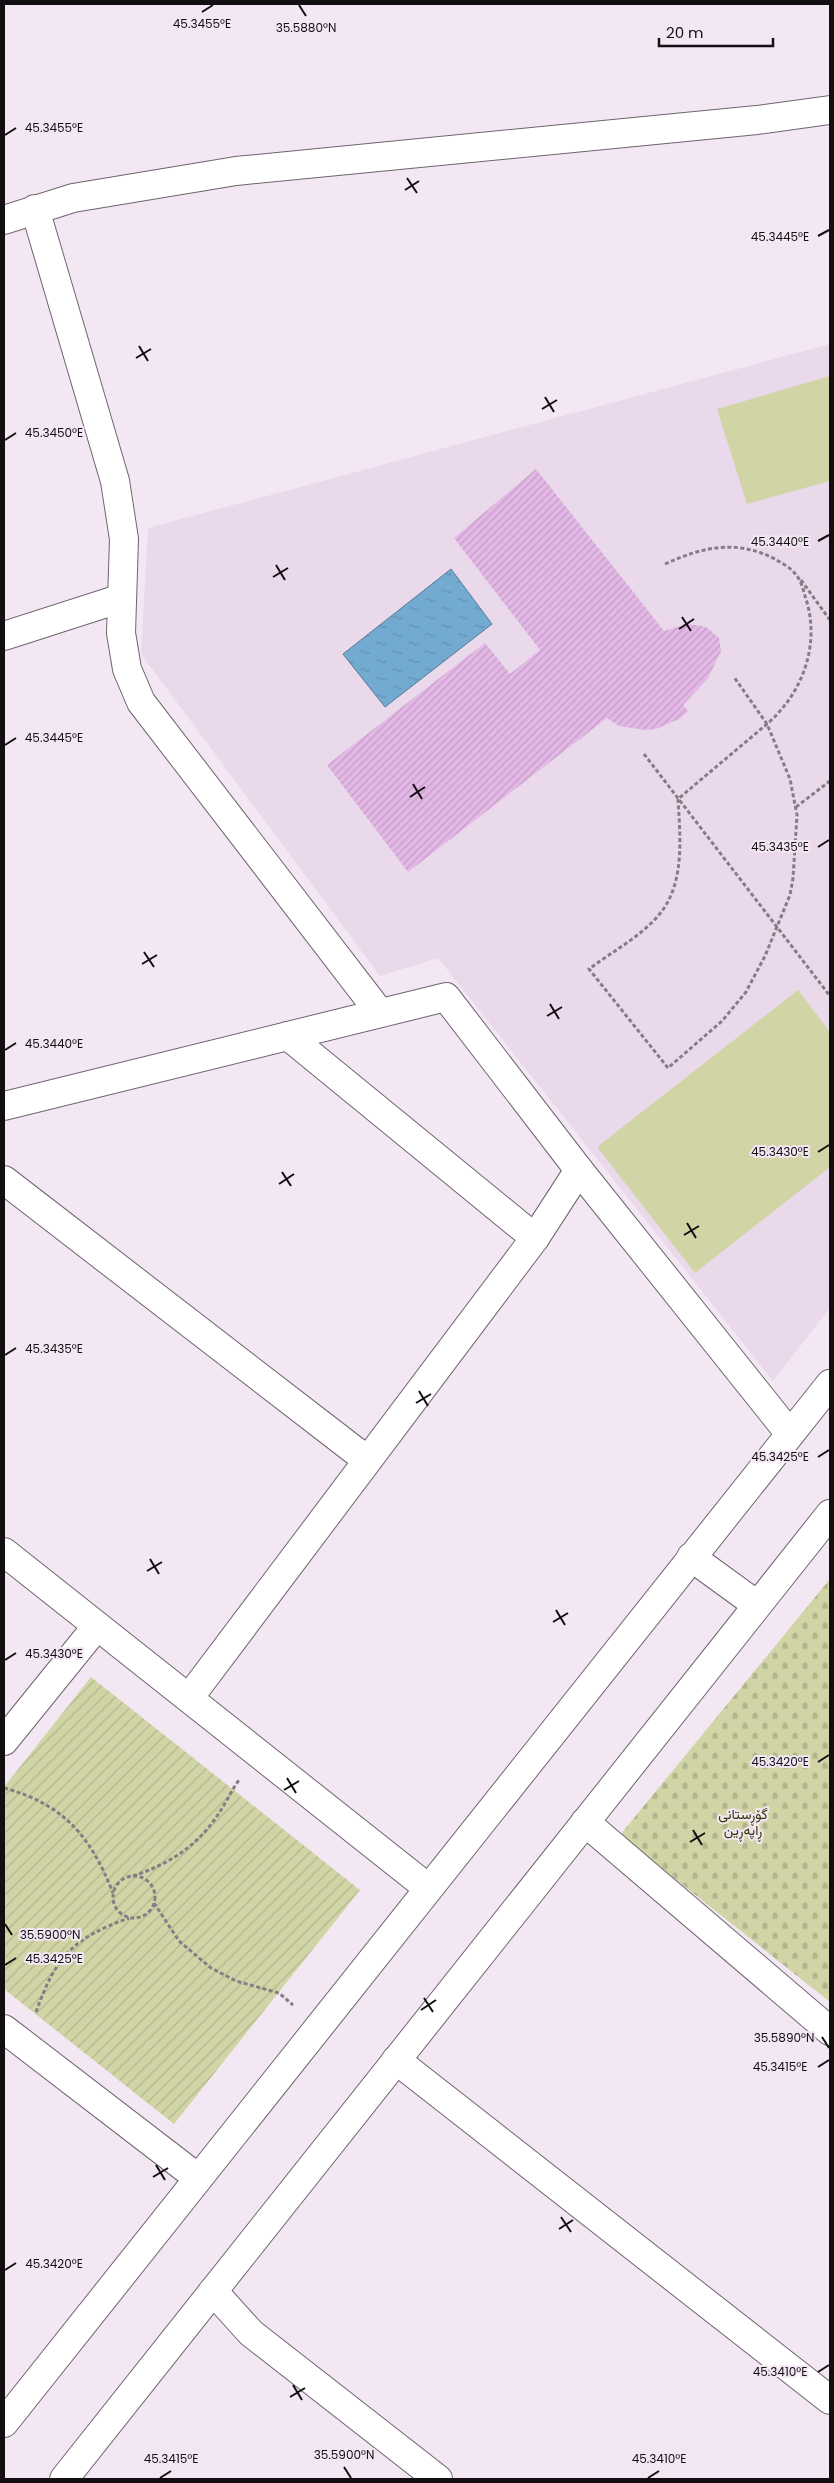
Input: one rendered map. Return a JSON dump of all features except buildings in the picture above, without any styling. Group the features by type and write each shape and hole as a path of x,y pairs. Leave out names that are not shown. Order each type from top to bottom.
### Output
{"street":[{"path":"4,220 73,198 236,171 758,120 830,110"},
{"path":"35,209 115,481 124,539 121,633 126,660 141,702 380,1013"},
{"path":"4,636 122,598"},
{"path":"4,1106 446,997 579,1170 790,1434"},
{"path":"288,1036 535,1238"},
{"path":"189,1698 535,1238 579,1170"},
{"path":"4,1180 367,1460"},
{"path":"4,2423 690,1557 830,1384"},
{"path":"64,2479 830,1514"},
{"path":"4,1552 428,1888"},
{"path":"690,1557 757,1605"},
{"path":"4,1741 97,1626"},
{"path":"585,1822 830,2031"},
{"path":"10,2034 198,2178"},
{"path":"396,2060 830,2400"},
{"path":"213,2291 251,2333 438,2479"}],"path":[{"path":"665,564 694,551 723,546 762,554 783,564 796,574 830,620"},
{"path":"678,799 767,724 790,698 809,657 811,616 796,574"},
{"path":"678,799 680,838 678,867 669,898 662,911 648,925 590,969 668,1068 735,1008 756,977 790,895 793,878 797,837 796,807 785,763 767,724 734,677"},
{"path":"644,754 830,996"},
{"path":"796,807 830,780"},
{"path":"113,1893 117,1883 123,1878 167,1863 197,1841 215,1819 233,1789 259,1754"},
{"path":"4,1788 46,1805 68,1820 82,1834 97,1857 113,1893 114,1904 117,1910 128,1918"},
{"path":"133,1876 144,1878 153,1888 154,1903 179,1941 211,1968 236,1981 279,1993 319,2025"},
{"path":"10,2034 35,2014 48,1983 67,1952 77,1942 100,1928 148,1913 154,1903"}],"shaded area":[{"path":"830,344 830,1308 773,1381 438,958 380,976 141,654 148,528"}],"green space":[{"path":"830,376 830,481 747,504 717,409"},
{"path":"798,990 830,1032 830,1167 695,1273 597,1147"},
{"name":"گۆڕستانی ڕاپەڕین","path":"830,1579 830,2002 620,1835"},
{"path":"91,1677 360,1890 174,2124 4,1989 4,1787"}],"water":[{"path":"451,569 492,624 385,707 343,654"}]}
